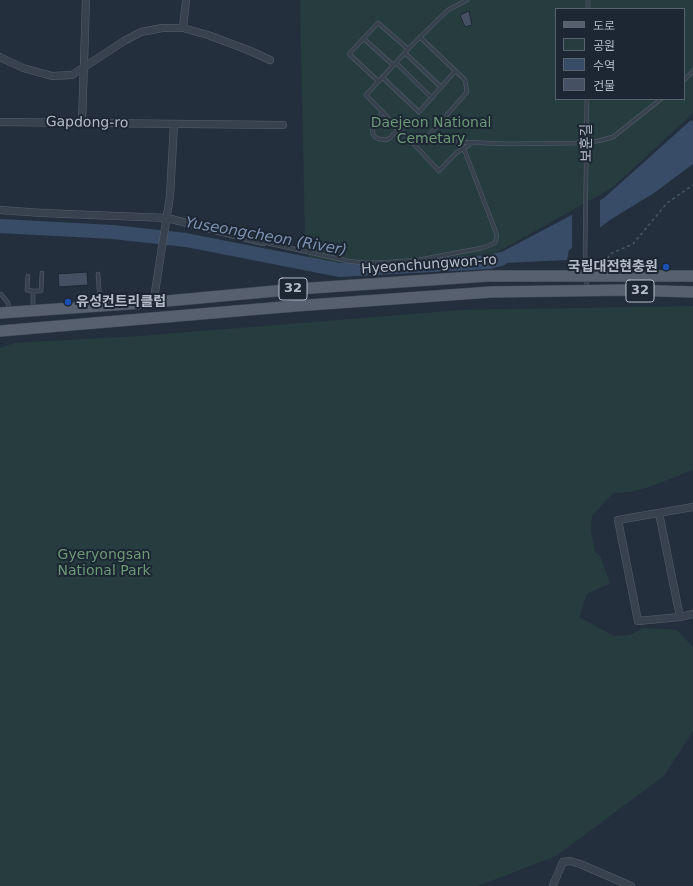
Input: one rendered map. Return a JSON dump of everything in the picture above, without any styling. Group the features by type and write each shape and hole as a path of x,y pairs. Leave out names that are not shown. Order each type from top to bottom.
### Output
{"main road":[{"name":"Hyeonchungwon-ro","path":"5,312 156,302 296,289 488,276 693,276"},
{"name":"32","path":"0,330 491,292 628,290 693,292"}],"street":[{"path":"82,123 86,0"},
{"path":"183,28 186,0"},
{"path":"0,57 23,68 52,76 72,75 124,41 141,32 162,28 183,28 208,35 270,60"},
{"name":"Gapdong-ro","path":"0,122 283,126"},
{"path":"156,302 155,292 170,196 174,124"},
{"path":"0,210 166,220 263,242"},
{"path":"693,507 618,520 638,621 680,617 693,614"},
{"path":"659,513 680,617"},
{"path":"553,885 563,862 570,861 631,886"}],"lane":[{"path":"467,0 448,10 408,49 366,95 439,170 456,153 472,143"},
{"path":"378,81 349,54 378,23 408,49"},
{"path":"420,37 464,80 467,92 424,141"},
{"path":"364,39 432,98"},
{"path":"405,53 441,87"},
{"path":"382,77 419,112 455,71"},
{"path":"685,79 693,71"},
{"name":"보훈길","path":"587,100 585,252 587,291"},
{"path":"410,140 472,143 587,143 613,136 660,100"},
{"path":"382,112 372,126 375,137 386,140 390,138 398,129"},
{"path":"263,242 348,261 364,263 418,260 482,248 494,243 498,235 464,149"},
{"path":"28,276 27,290 41,291 42,273"},
{"path":"98,274 101,306"},
{"path":"33,291 33,310"},
{"path":"0,294 2,294 8,303 5,312"}],"path":[{"path":"605,264 610,254 633,244 667,203 693,186"}],"green space":[{"name":"Daejeon National Cemetary","path":"300,0 693,0 693,113 612,188 496,253 376,266 310,263 305,239"},
{"name":"Gyeryongsan National Park","path":"693,306 693,470 649,487 630,492 613,493 592,516 591,531 595,552 600,556 610,583 587,594 579,617 614,636 630,635 644,628 677,630 693,647 693,731 664,776 556,856 478,886 0,886 0,348 14,343 140,336 461,310"}],"water":[{"path":"691,120 693,122 693,164 654,193 613,218 569,250 567,260 483,264 484,258 496,255 604,198"}],"pier":[{"path":"600,197 600,230 572,250 572,212"}],"building":[{"path":"469,11 472,25 465,27 460,15"},
{"path":"87,272 88,285 59,287 58,274"}],"waterway":[{"name":"Yuseongcheon (River)","path":"0,226 113,232 186,240 339,270 489,262 501,259"}],"place":[{"name":"국립대전현충원","path":"666,267"},
{"name":"유성컨트리클럽","path":"68,302"}]}
